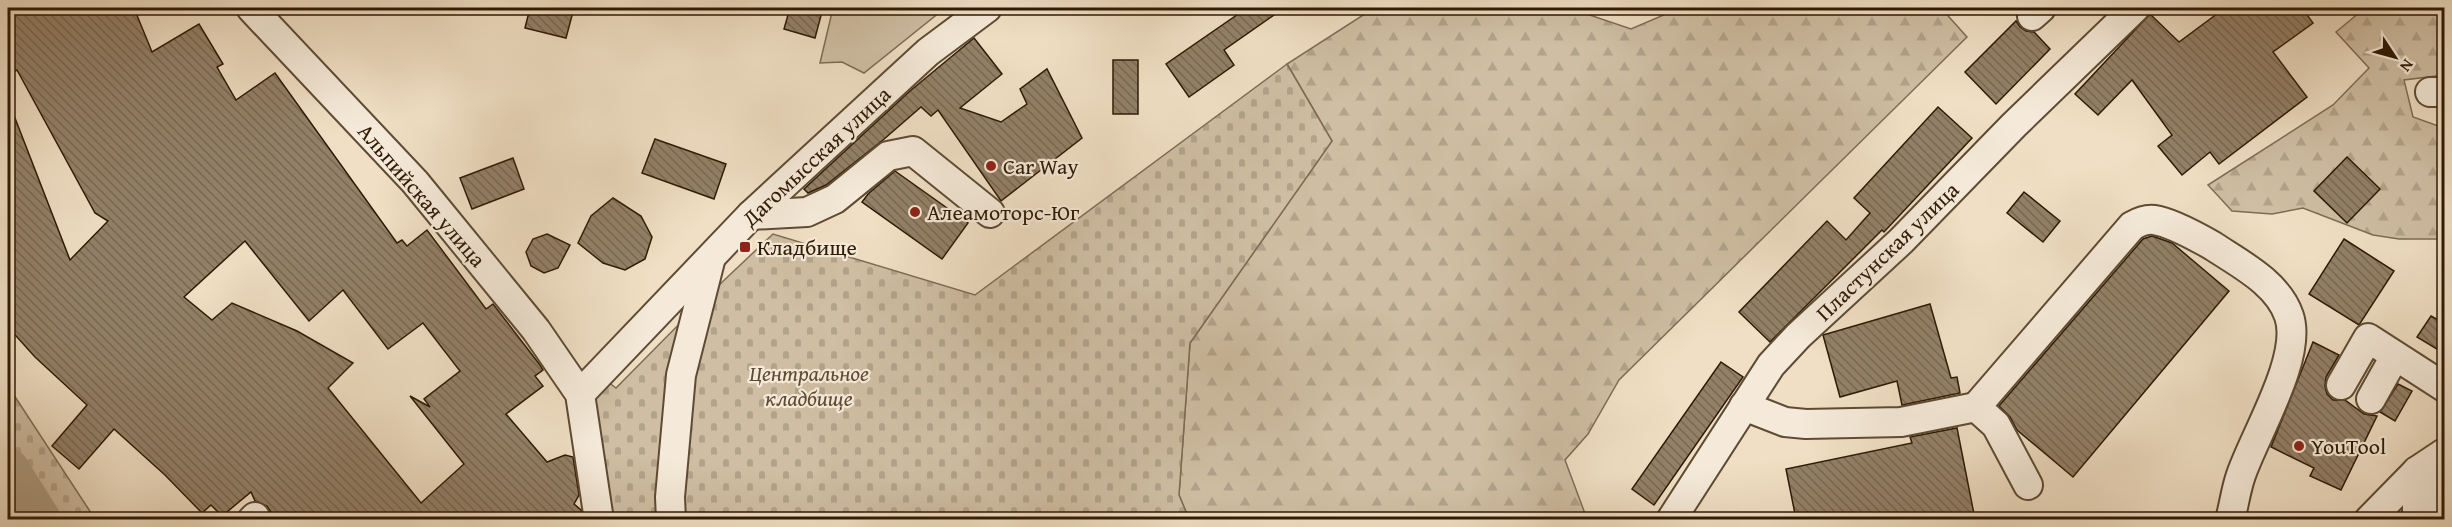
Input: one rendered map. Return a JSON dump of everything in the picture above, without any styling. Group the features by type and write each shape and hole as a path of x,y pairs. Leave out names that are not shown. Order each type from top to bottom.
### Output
{"street":[{"name":"Альпийская улица","path":"251,8 415,182 536,330 580,394"},
{"name":"Дагомысская улица","path":"580,394 751,215 928,52 987,8"},
{"name":"Пластунская улица","path":"1671,519 1772,365 1798,336 1900,241 2014,125 2135,8"},
{"path":"751,215 807,212 835,199 888,156 913,151 990,213"},
{"path":"1744,406 1785,422 1806,424 1901,422 1976,407 2132,226 2142,221 2164,222 2210,244 2259,277 2277,296 2289,315 2293,335 2289,359 2241,476 2230,519"},
{"path":"671,519 670,496 681,375 710,259"},
{"path":"2341,385 2368,338 2445,387"},
{"path":"2371,399 2396,356"},
{"path":"580,394 599,519"},
{"path":"1976,407 1996,425 2028,485"},
{"path":"2369,519 2417,471 2445,453"},
{"path":"2417,471 2417,519"},
{"path":"2441,519 2445,483"}],"green space":[{"path":"833,8 945,8 864,73 842,62 820,63"},
{"path":"1374,8 1569,8 1631,29 1680,8 1941,8 1967,37 1619,380 1588,434 1565,460 1587,519 1189,519 1179,495 1190,343 1332,141 1287,64"},
{"path":"2365,8 2444,8 2444,75 2404,80 2413,117 2444,128 2444,243 2438,239 2399,239 2373,235 2303,208 2272,214 2232,211 2208,185 2333,105 2369,68 2336,32"},
{"name":"Центральное кладбище","path":"1287,64 1332,141 1190,343 1179,495 1189,519 601,519 589,367 616,388 700,303 773,234 975,295"},
{"path":"8,386 95,519 8,519"}],"building":[{"path":"8,8 134,8 152,52 199,24 223,64 217,67 236,100 275,73 397,243 402,240 407,246 427,230 486,309 493,304 540,365 543,370 535,376 543,386 506,414 547,462 565,455 573,457 579,495 574,504 581,510 582,519 271,519 271,512 267,506 255,501 251,492 222,516 211,505 202,513 165,475 114,429 79,469 52,446 87,405 35,357 8,327 8,100 70,260 108,221 95,213 17,70 8,75","holes":["245,241 309,321 343,290 388,349 423,323 460,371 424,399 430,407 410,396 464,464 421,503 328,388 353,363 297,331 232,303 212,320 184,297"]},
{"path":"530,8 574,8 566,38 525,28"},
{"path":"790,8 823,8 815,38 784,29"},
{"path":"1247,8 1284,8 1224,50 1234,65 1189,97 1166,64"},
{"path":"2225,8 2302,8 2313,23 2273,52 2307,97 2219,164 2210,152 2182,175 2158,146 2172,135 2132,80 2098,115 2075,94 2150,14 2179,42"},
{"path":"2016,21 2026,31 2034,32 2050,49 1996,104 1965,72"},
{"path":"974,38 1002,74 960,108 1001,122 1027,104 1020,89 1047,69 1082,138 1001,201 938,110 931,116 921,107 826,185 808,193 804,189 910,91"},
{"path":"1113,60 1138,60 1138,114 1113,114"},
{"path":"1938,107 1972,138 1884,232 1882,230 1770,342 1739,312 1827,221 1846,240 1870,213 1854,198"},
{"path":"655,139 726,164 714,199 642,173"},
{"path":"2347,157 2380,189 2347,223 2314,191"},
{"path":"513,158 524,189 472,209 460,178"},
{"name":"Алеамоторс-Юг","path":"895,171 968,223 942,259 862,202"},
{"path":"2024,192 2060,221 2043,242 2007,213"},
{"path":"613,198 641,216 652,237 645,259 625,270 603,263 578,243 591,216"},
{"path":"547,234 570,245 558,268 544,273 531,266 526,252 533,239"},
{"path":"2152,236 2172,243 2229,291 2073,477 2017,430 2010,417 1999,406 2143,239"},
{"path":"2344,239 2394,271 2359,325 2309,294"},
{"path":"1930,304 1951,378 1957,377 1960,393 1902,405 1897,381 1840,397 1823,335"},
{"path":"2431,316 2445,324 2445,354 2417,337"},
{"path":"2313,342 2339,355 2326,377 2327,394 2333,400 2345,400 2364,414 2377,416 2341,490 2310,476 2314,468 2271,447"},
{"path":"1721,362 1743,377 1654,505 1632,489"},
{"path":"2398,384 2412,391 2395,421 2380,412"},
{"path":"1957,428 1975,519 1796,519 1786,469 1912,443 1910,437"}],"waterway":[{"path":"8,469 40,520"}],"place":[{"name":"Car Way","path":"991,166"},
{"name":"Алеамоторс-Юг","path":"915,212"},
{"name":"Кладбище","path":"745,247"},
{"name":"YouTool","path":"2299,446"}]}
